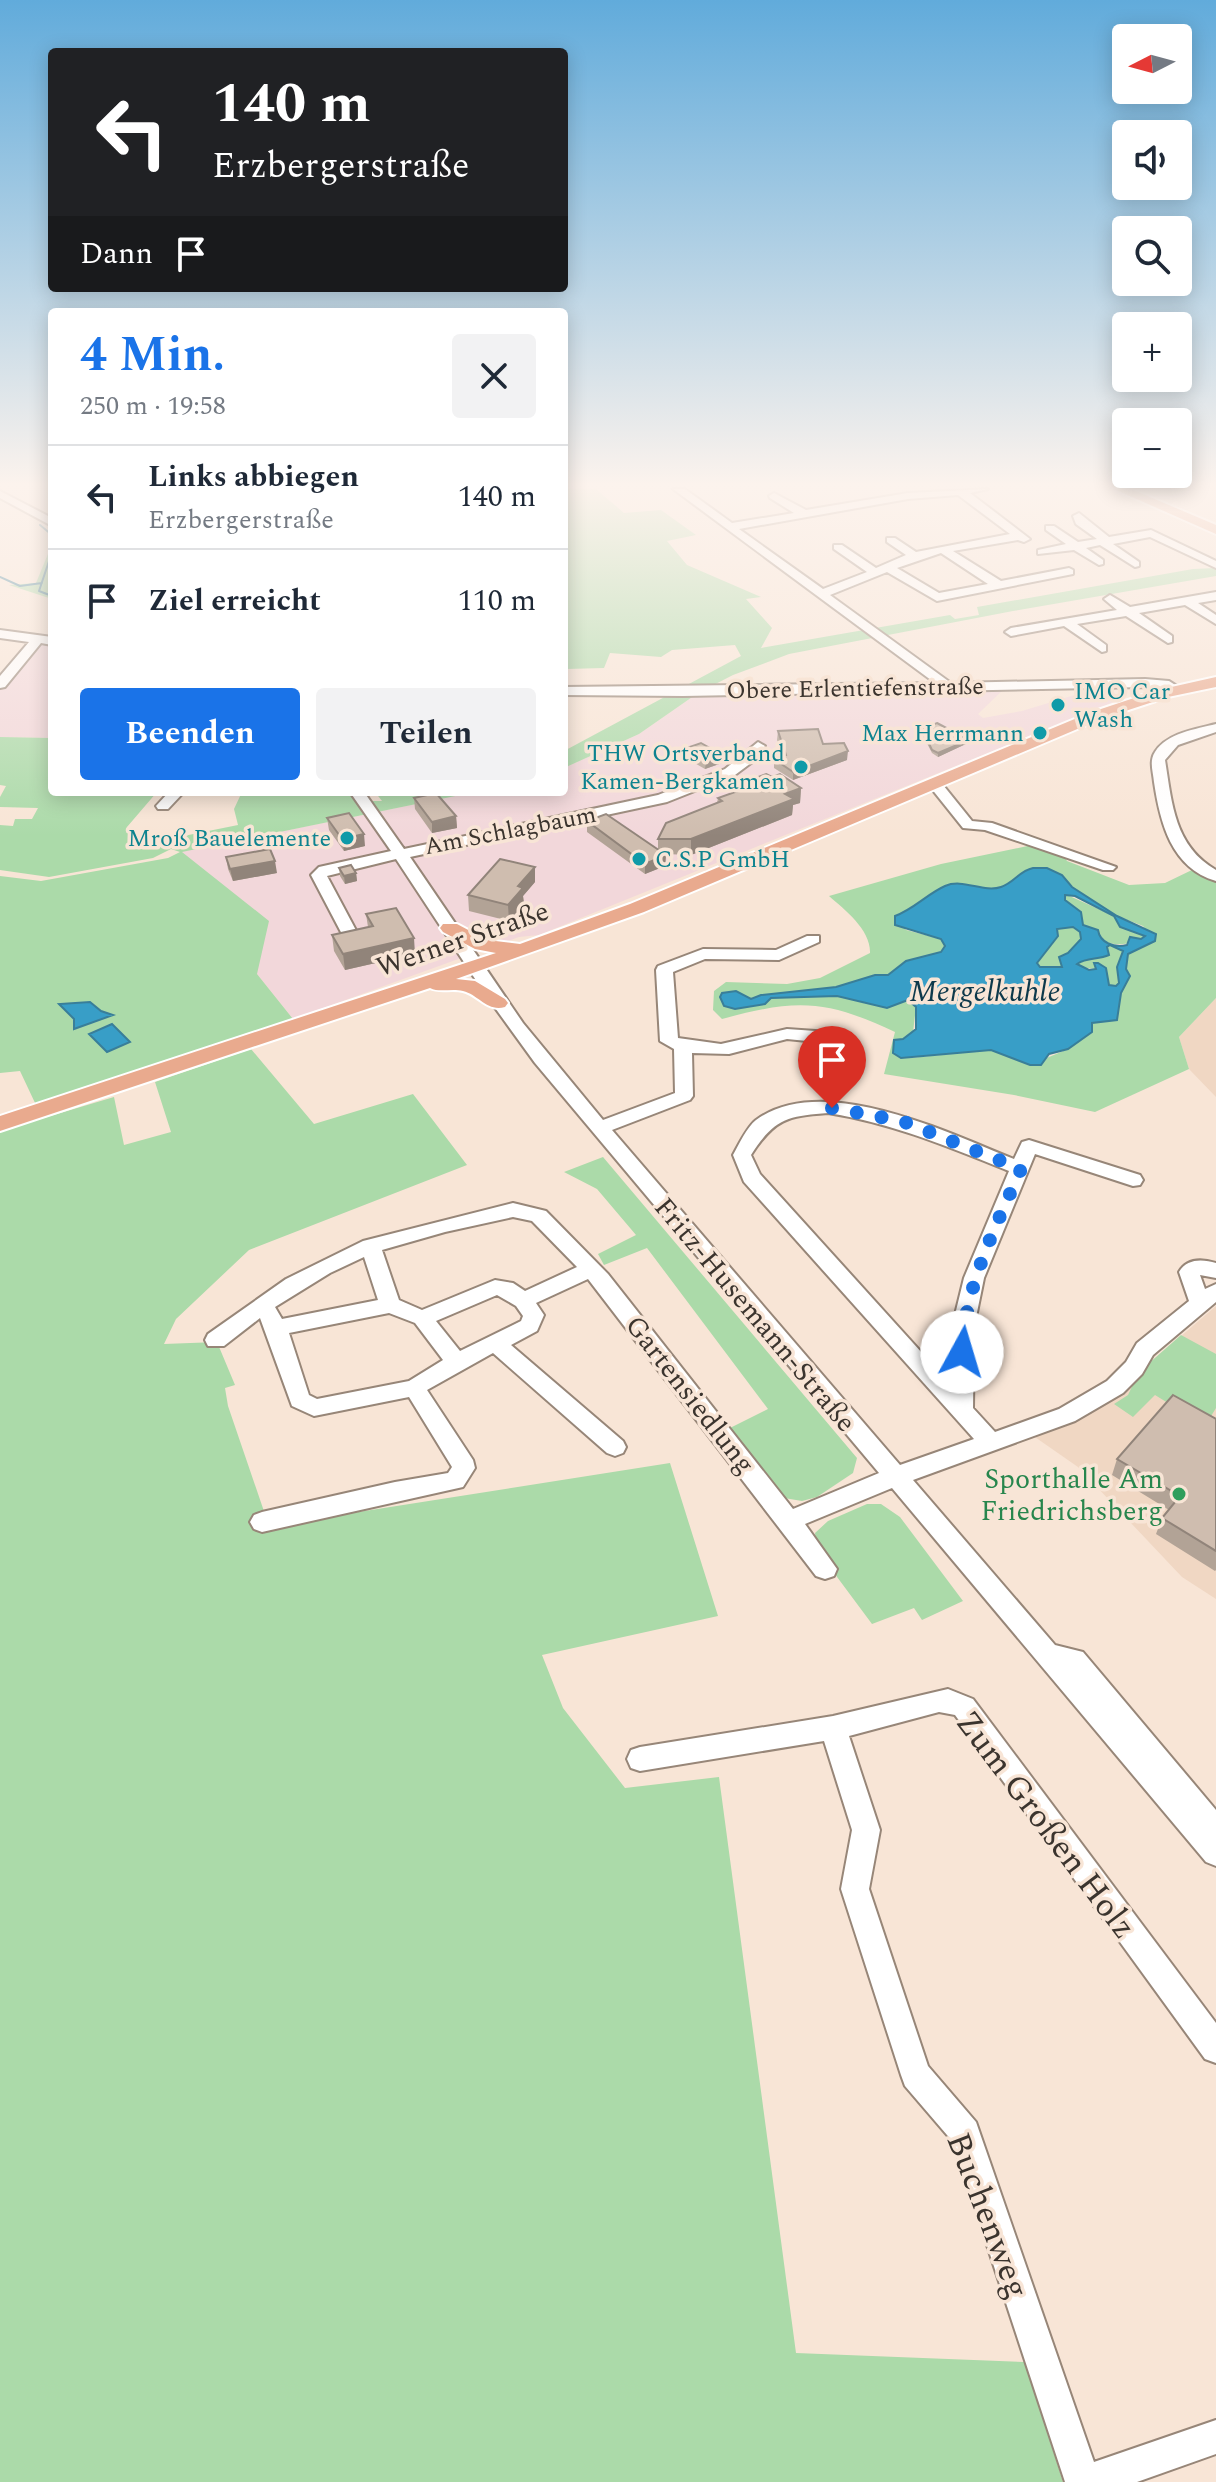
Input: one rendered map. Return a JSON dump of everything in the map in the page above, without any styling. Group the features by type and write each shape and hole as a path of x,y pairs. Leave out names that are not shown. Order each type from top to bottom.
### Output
{"main road":[{"name":"Werner Straße","path":"0,1124 59,1107 529,948 637,908 1095,716 1170,692 1216,682"},
{"path":"450,928 482,945 510,950 529,948"},
{"path":"412,988 468,985 498,1003"}],"street":[{"path":"837,605 947,686"},
{"path":"1118,605 1168,639"},
{"path":"1011,632 1166,605"},
{"path":"1193,605 1216,620"},
{"path":"1067,623 1102,648"},
{"path":"0,634 45,640"},
{"path":"0,684 45,640"},
{"name":"Obere Erlentiefenstraße","path":"568,691 683,692 1145,683 1170,692"},
{"path":"1216,728 1173,743 1159,754 1158,760 1177,846 1195,864 1216,876"},
{"name":"Am Schlagbaum","path":"351,936 319,875 330,867 662,799 730,772 750,757 758,746"},
{"path":"934,783 968,825 987,826 1108,867"},
{"path":"163,806 173,796"},
{"name":"Fritz-Husemann-Straße","path":"360,796 498,1003 599,1128 1216,1853"},
{"path":"813,939 779,955 703,954 664,970 669,1041 683,1048 739,1047 766,1036 788,1034 844,1038"},
{"path":"599,1128 684,1096 683,1048"},
{"path":"991,1443 763,1190 745,1166 742,1155 746,1140 758,1124 785,1110 832,1108 902,1121 1021,1169"},
{"path":"962,1408 963,1327 974,1278 1029,1146 1133,1180"},
{"name":"Gartensiedlung","path":"216,1340 322,1265 370,1246 418,1230 523,1210 539,1216 591,1269 825,1569"},
{"path":"370,1246 390,1305"},
{"path":"789,1521 894,1477 1050,1424 1115,1387 1134,1368 1145,1349 1208,1297 1189,1272 1202,1266 1216,1271"},
{"path":"523,1301 591,1269"},
{"path":"263,1305 277,1328 300,1400 308,1407 358,1401 414,1388 533,1323 534,1315 523,1301 506,1288 495,1287 422,1318"},
{"path":"277,1328 390,1305 422,1318 457,1362"},
{"path":"495,1343 615,1447"},
{"path":"262,1522 395,1491 455,1481 464,1468 462,1460 414,1388"},
{"name":"Fritz-Husemann-Straße","path":"1046,1654 1074,1660 1216,1831"},
{"name":"Zum Großen Holz","path":"640,1759 833,1728 939,1701 948,1700 964,1707 1216,2048"},
{"name":"Buchenweg","path":"833,1728 866,1830 855,1889 916,2075 965,2133 1085,2482"},
{"path":"1085,2482 1216,2437"}],"shaded area":[{"path":"41,638 48,639 48,738 0,737 0,686"},
{"path":"1004,689 978,714 983,718 1022,711 1091,690 1116,701 539,935 519,937 293,1019 257,974 208,874 181,852 455,796 568,796 568,766 639,734 698,693"},
{"path":"1216,998 1216,1097 1189,1069 1179,1037"},
{"path":"1216,1306 1216,1599 1182,1577 1078,1467 1032,1435 1129,1381"}],"green space":[{"path":"568,605 751,605 772,628 761,648 950,615 955,619 979,615 977,607 989,605 1049,605 789,654 733,675 698,693 639,734 568,766 568,749 741,656 735,645 672,650 661,657 610,653 604,668 568,669"},
{"path":"0,737 48,738 48,796 154,796 127,827 144,844 238,825 234,809 240,796 364,796 369,801 382,801 378,796 455,796 182,852 269,921 257,974 293,1019 36,1105 20,1071 0,1073 0,876 41,881 168,858 180,852 171,849 153,858 49,877 0,870 0,825 13,826 15,819 32,819 38,808 0,807 0,797 6,786 0,785"},
{"path":"1037,844 1062,853 1067,861 1129,885 1165,883 1194,869 1216,880 1216,998 1179,1037 1189,1069 1095,1112 884,1074 895,1032 849,1013 829,1008 791,1006 722,1019 713,1010 714,991 726,982 787,984 820,978 870,953 862,929 829,896 941,864","holes":["1062,875 1072,887 1117,916 1143,926 1155,941 1128,954 1126,969 1130,976 1121,993 1117,1019 1092,1023 1068,1049 1030,1065 991,1050 910,1058 916,1007 908,1000 887,1008 837,996 771,998 724,1006 740,993 751,999 761,995 836,987 875,975 888,975 906,961 941,952 945,946 941,939 906,930 895,916 966,884 990,890"]},
{"path":"1065,894 1114,916 1120,927 1145,936 1120,944 1096,938 1065,900"},
{"path":"1073,927 1080,932 1081,939 1068,953 1062,967 1040,967 1037,963 1058,937 1057,928"},
{"path":"1106,946 1124,951 1117,967 1119,983 1116,986 1109,985 1096,969 1078,967 1077,964 1109,954"},
{"path":"251,1049 314,1124 413,1094 467,1165 249,1250 176,1319 164,1344 217,1342 235,1385 225,1388 228,1406 269,1526 670,1463 718,1616 542,1655 563,1708 625,1788 719,1777 796,2353 1025,2362 1063,2482 0,2482 0,1131 114,1097 124,1145 171,1132 155,1082"},
{"path":"603,1157 857,1458 853,1473 817,1497 802,1501 784,1498 728,1429 768,1409 647,1248 604,1265 598,1254 636,1235 597,1189 564,1172"},
{"path":"1181,1335 1216,1354 1216,1408 1205,1426 1155,1395 1133,1417 1114,1404 1128,1395 1139,1372"},
{"path":"867,1504 881,1504 900,1517 963,1601 922,1620 914,1608 872,1624 817,1550 815,1533 828,1521"}],"water":[{"name":"Mergelkuhle","path":"1047,868 1062,875 1072,887 1117,916 1156,934 1155,941 1128,954 1126,969 1130,976 1121,993 1117,1020 1092,1023 1092,1032 1068,1049 1049,1054 1041,1065 1030,1065 991,1050 901,1058 893,1053 894,1040 903,1039 916,1029 916,1007 908,1000 887,1008 837,996 771,998 765,1004 735,1009 724,1006 720,997 722,993 736,991 751,999 761,995 836,987 875,975 888,975 906,961 941,952 945,946 941,939 895,925 895,916 945,886 1001,887 1028,869","holes":["1065,895 1075,896 1114,916 1120,927 1145,936 1141,939 1130,937 1127,945 1108,944 1098,930 1083,925 1081,912 1065,900","1073,927 1080,932 1081,939 1068,953 1059,957 1062,967 1040,967 1037,963 1058,936 1057,929","1110,945 1123,951 1117,967 1119,983 1116,986 1109,985 1106,968 1098,963 1094,963 1096,969 1089,970 1077,964 1109,955 1107,947"]},
{"path":"90,1002 101,1011 113,1015 74,1029 74,1019 59,1004"},
{"path":"112,1024 130,1042 107,1052 89,1034"}],"building":[{"path":"937,723 969,740 938,753 932,750 922,729"},
{"path":"818,729 823,744 844,743 848,751 793,772 774,759 786,755 778,731"},
{"path":"701,743 722,755 706,762 684,749"},
{"path":"766,774 772,777 780,774 801,788 785,794 794,799 691,839 658,839 666,823 722,801 718,798 738,791 732,787"},
{"path":"439,796 456,816 432,822 414,798"},
{"path":"349,813 364,834 342,839 327,818"},
{"path":"606,814 666,855 645,864 587,821"},
{"path":"270,849 275,861 230,869 226,857"},
{"path":"500,859 535,867 518,886 523,888 508,905 468,895"},
{"path":"351,865 356,873 344,876 339,868"},
{"path":"396,908 414,938 343,954 332,935 373,926 366,914"},
{"name":"Sporthalle Am Friedrichsberg","path":"1173,1395 1216,1419 1216,1551 1162,1518 1180,1496 1117,1459"}],"place":[{"name":"IMO Car Wash","path":"1058,705"},
{"name":"Max Herrmann","path":"1040,733"},
{"name":"THW Ortsverband Kamen-Bergkamen","path":"801,767"},
{"name":"Mroß Bauelemente","path":"347,838"},
{"name":"C.S.P GmbH","path":"639,859"},
{"name":"Sporthalle Am Friedrichsberg","path":"1179,1494"}],"route":[{"path":"832,1108 902,1121 1021,1169 974,1278 963,1327 962,1352"}]}
